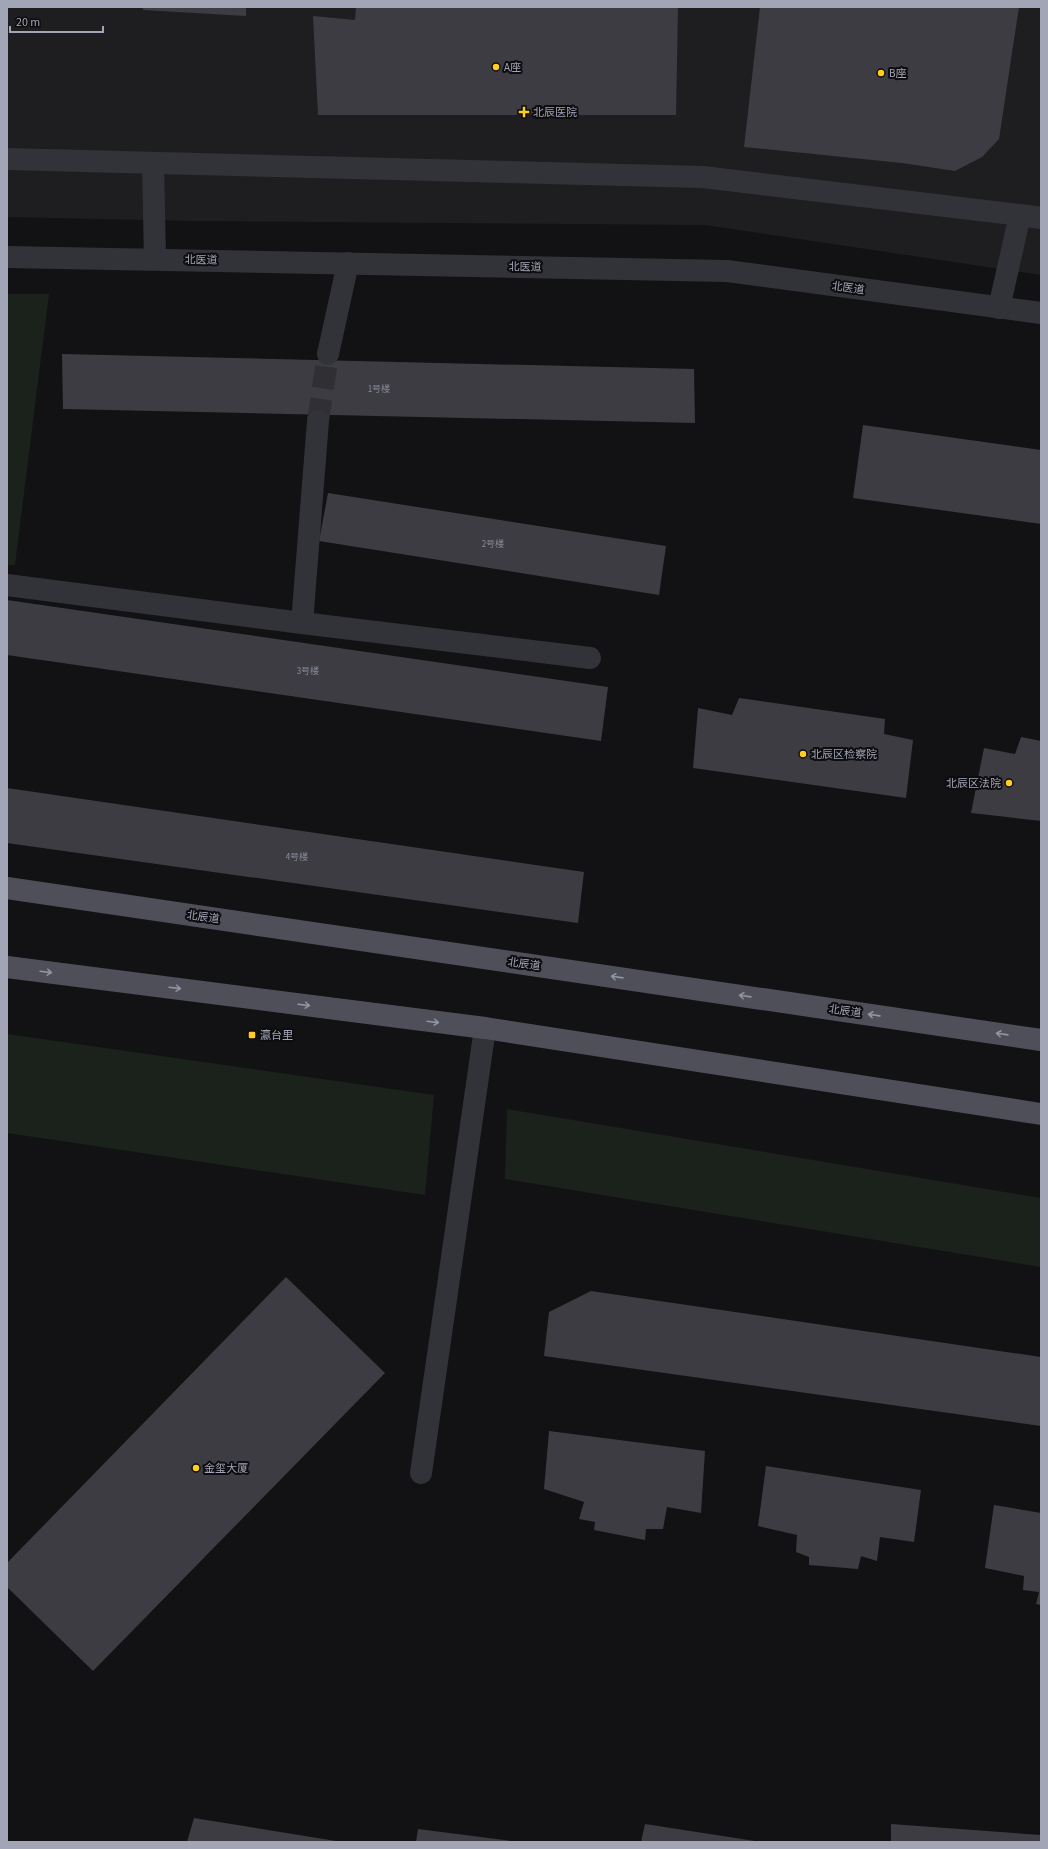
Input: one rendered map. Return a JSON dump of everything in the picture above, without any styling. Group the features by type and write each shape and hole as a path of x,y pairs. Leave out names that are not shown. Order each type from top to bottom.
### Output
{"main road":[{"name":"北辰道","path":"7,888 1041,1040"},
{"path":"7,967 485,1028 1041,1114"}],"street":[{"path":"7,159 703,177 1041,218"},
{"path":"153,163 155,259"},
{"path":"999,308 1020,215"},
{"name":"北医道","path":"7,257 727,271 1041,313"},
{"path":"328,354 348,263"},
{"path":"302,623 318,421"},
{"path":"7,585 590,658"},
{"path":"421,1473 485,1028"}],"shaded area":[{"name":"北辰医院","path":"7,7 1041,7 1041,275 705,225 193,221 7,217"},
{"path":"7,294 49,294 15,565 7,565"},
{"path":"7,1034 434,1095 425,1195 7,1133"},
{"path":"507,1109 1041,1198 1041,1267 505,1179"}],"building":[{"path":"143,7 246,7 246,16 143,10"},
{"name":"A座","path":"356,7 678,7 676,115 318,115 313,16 355,20"},
{"name":"B座","path":"760,7 1019,7 999,139 982,157 955,171 902,163 744,147"},
{"path":"62,354 694,369 695,423 63,409"},
{"path":"863,425 1041,450 1041,524 853,498"},
{"path":"328,493 666,546 659,595 319,541"},
{"path":"7,600 608,687 601,741 7,655"},
{"name":"北辰区检察院","path":"739,698 885,719 884,734 913,740 906,798 693,768 698,708 732,715"},
{"name":"北辰区法院","path":"1021,737 1041,741 1041,821 971,813 984,748 1015,754"},
{"path":"7,788 584,872 578,923 7,843"},
{"name":"金玺大厦","path":"286,1277 385,1373 93,1671 7,1587 7,1563"},
{"path":"591,1291 1041,1357 1041,1426 544,1356 549,1312"},
{"path":"549,1431 705,1451 701,1513 667,1507 663,1529 646,1529 645,1540 594,1530 595,1522 579,1519 584,1502 544,1489"},
{"path":"766,1466 921,1490 914,1542 880,1537 877,1561 861,1556 858,1569 809,1565 809,1557 796,1552 797,1535 758,1526"},
{"path":"994,1505 1041,1513 1041,1605 1036,1604 1039,1592 1023,1590 1024,1576 985,1568"},
{"path":"194,1818 336,1841 336,1842 187,1842"},
{"path":"645,1824 755,1841 755,1842 641,1842"},
{"path":"891,1824 1041,1835 1041,1842 891,1842"},
{"path":"418,1829 511,1841 511,1842 416,1842"}],"tunnel":[{"path":"318,421 328,354"}],"place":[{"name":"A座","path":"496,67"},
{"name":"B座","path":"881,73"},
{"name":"北辰医院","path":"524,112"},
{"name":"北辰区检察院","path":"803,754"},
{"name":"北辰区法院","path":"1009,783"},
{"name":"瀛台里","path":"252,1035"},
{"name":"金玺大厦","path":"196,1468"}]}
